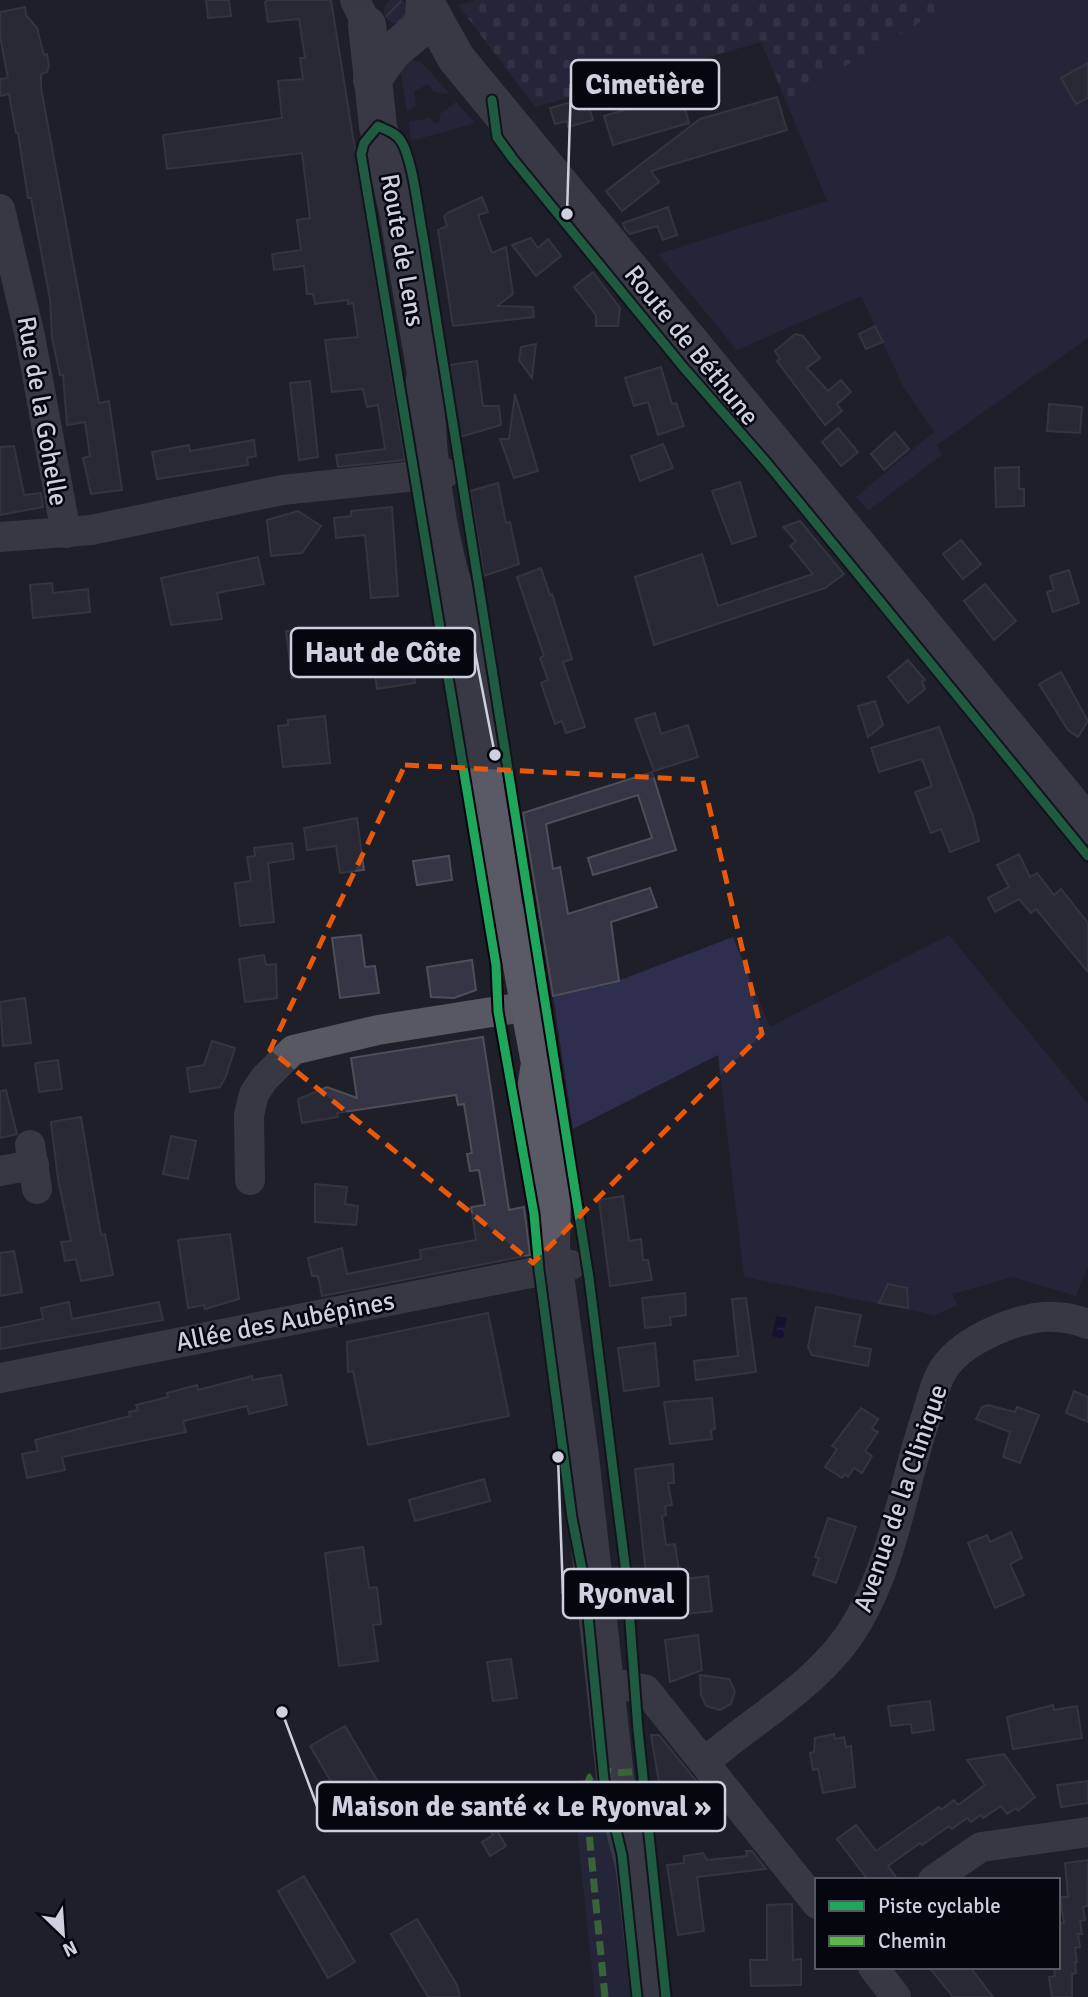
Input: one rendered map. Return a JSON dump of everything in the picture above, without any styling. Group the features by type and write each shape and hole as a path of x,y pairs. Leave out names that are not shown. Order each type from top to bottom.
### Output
{"main road":[{"path":"372,80 424,25 426,2"},
{"name":"Route de Béthune","path":"426,2 456,58 1088,825"},
{"path":"363,11 387,41 407,40 456,58"},
{"name":"Route de Lens","path":"363,11 379,126 397,206 425,379 440,437 437,473 455,542 455,593 504,909 506,958 522,1008 522,1065 536,1090 552,1187 550,1233 562,1266 580,1456 614,1686 618,1803 634,1865 650,1997"}],"street":[{"name":"Rue de la Gohelle","path":"0,209 30,336 66,533"},
{"path":"0,537 66,533 282,490 437,473"},
{"path":"250,1180 249,1115 254,1094 264,1079 293,1050 378,1030 522,1008"},
{"path":"0,1171 34,1166"},
{"name":"Allée des Aubépines","path":"0,1378 562,1266"},
{"name":"Avenue de la Clinique","path":"705,1762 829,1662 858,1623 886,1557 913,1455 939,1380 948,1363 968,1345 1033,1316 1065,1316 1088,1324"},
{"path":"614,1686 646,1690 815,1901"},
{"path":"936,1878 981,1847 1088,1832"},
{"path":"875,1969 896,1997"}],"highlighted area":[{"path":"405,765 703,780 762,1034 533,1263 270,1050"}],"green space":[{"path":"396,-1 407,6 408,11 401,22 396,23 385,16 384,11 391,0"},
{"path":"476,0 958,0 786,101 761,42 535,107 458,5"},
{"path":"958,0 1088,0 1088,338 937,445 942,455 868,511 856,497 934,432 903,386 861,296 737,350 658,254 827,201 786,101"},
{"path":"412,60 421,62 450,94 433,92 429,84 414,91 416,106 407,111 400,68"},
{"path":"456,102 475,123 411,141 409,122 429,118 436,124 440,114"},
{"path":"949,935 1088,1104 1088,1266 1076,1296 1013,1277 952,1294 957,1305 935,1315 744,1277 718,1055 573,1129 553,996 607,985 733,937 770,1027"},
{"path":"590,1777 604,1780 637,1997 595,1997 572,1783"}],"water":[{"path":"776,1316 787,1318 783,1339 772,1336"}],"building":[{"path":"206,0 229,0 231,16 208,18"},
{"path":"331,0 405,460 338,467 336,455 385,449 378,405 367,407 363,389 332,392 325,340 358,337 353,303 348,304 348,300 315,304 313,294 307,294 304,266 274,270 272,254 301,250 297,220 310,218 302,153 167,169 163,135 282,118 278,81 303,79 300,58 305,58 299,19 268,22 265,2"},
{"path":"25,7 26,15 37,28 44,55 47,54 49,66 47,72 41,74 41,88 99,403 109,401 122,490 91,494 83,458 90,456 85,422 67,425 63,375 60,375 52,338 50,299 31,198 28,198 18,133 9,94 0,96 0,79 8,78 0,36 0,12"},
{"path":"1088,63 1088,98 1076,104 1061,78"},
{"path":"681,93 689,123 613,145 604,116"},
{"path":"777,97 787,130 651,171 659,182 622,211 606,191 700,119"},
{"path":"572,102 574,108 588,104 593,120 568,127 567,121 555,124 550,108"},
{"path":"482,197 488,212 478,215 492,253 506,247 513,294 497,306 533,307 534,317 453,326 438,230 447,226 444,216 449,212"},
{"path":"668,207 677,235 663,240 657,226 630,234 625,229 623,223"},
{"path":"531,238 538,248 548,239 561,256 536,276 512,245"},
{"path":"593,272 620,308 618,326 596,326 596,315 574,287"},
{"path":"875,326 883,342 866,349 859,334"},
{"path":"795,334 803,336 820,358 807,368 828,391 841,380 851,392 837,404 842,411 825,425 777,361 780,359 775,351"},
{"path":"536,344 532,378 519,360 521,347"},
{"path":"477,361 483,406 499,406 501,425 460,437 449,365"},
{"path":"661,367 672,404 676,403 684,426 658,435 648,402 634,406 625,378"},
{"path":"310,381 318,457 299,460 290,383"},
{"path":"515,394 538,471 514,478 500,439 509,439"},
{"path":"1049,404 1082,407 1080,433 1047,431"},
{"path":"838,428 858,452 841,466 822,442"},
{"path":"895,432 909,449 884,470 871,454"},
{"path":"254,440 256,456 247,458 248,465 157,479 152,452 189,445 190,451"},
{"path":"663,444 673,468 640,481 631,456"},
{"path":"14,446 24,495 41,493 43,507 0,515 0,447"},
{"path":"1019,467 1019,489 1024,489 1024,506 996,507 995,468"},
{"path":"740,482 756,536 732,544 712,491"},
{"path":"498,483 506,523 510,522 519,564 484,576 470,491"},
{"path":"392,507 398,596 371,598 365,535 336,538 334,518 351,516 351,511"},
{"path":"298,511 321,526 302,553 271,556 267,520"},
{"path":"800,521 844,574 825,588 654,645 635,577 702,554 718,606 813,574 790,546 796,541 783,527"},
{"path":"961,540 981,564 963,579 943,554"},
{"path":"258,557 264,584 217,593 222,619 171,625 161,578"},
{"path":"541,568 572,659 563,662 585,727 566,733 562,721 555,724 541,683 548,680 540,658 544,656 517,577"},
{"path":"1069,570 1079,603 1053,612 1047,592 1054,590 1050,576"},
{"path":"52,583 53,593 88,589 90,612 33,618 30,585"},
{"path":"985,584 1016,621 994,640 964,601"},
{"path":"316,628 320,664 317,665 318,675 292,678 286,631"},
{"path":"908,660 925,680 922,682 925,689 908,703 888,677"},
{"path":"413,663 415,683 377,689 374,666"},
{"path":"1061,672 1088,721 1078,737 1068,730 1039,684"},
{"path":"875,701 883,725 868,737 858,706"},
{"path":"655,713 661,734 688,725 698,757 654,771 635,719"},
{"path":"325,716 330,763 283,767 278,726 288,725 288,720"},
{"path":"939,727 973,816 979,841 950,852 941,829 931,833 915,792 932,786 922,759 879,772 871,748"},
{"path":"652,772 676,850 593,875 588,858 652,838 638,795 546,824 553,869 560,867 568,914 650,888 657,907 611,922 619,981 553,996 523,813"},
{"path":"357,818 364,870 340,873 336,846 307,850 304,828"},
{"path":"292,843 294,859 268,863 274,922 240,926 235,883 251,881 247,857 255,856 254,848"},
{"path":"1019,854 1030,877 1037,873 1054,895 1061,889 1088,923 1088,972 1036,909 1031,913 1019,899 995,912 988,898 1009,887 997,865"},
{"path":"449,856 452,880 417,885 413,861"},
{"path":"361,935 365,967 375,966 379,993 340,998 332,938"},
{"path":"264,955 266,965 276,964 277,998 245,1002 239,959"},
{"path":"472,960 476,990 454,998 431,997 427,967"},
{"path":"25,998 31,1043 3,1046 0,1002"},
{"path":"483,1037 509,1210 524,1207 530,1255 322,1296 318,1276 312,1276 308,1258 342,1248 347,1274 421,1259 420,1250 476,1240 471,1207 485,1205 479,1170 470,1171 467,1154 472,1153 464,1104 458,1105 456,1095 337,1113 338,1117 302,1123 298,1099 327,1087 357,1098 351,1058"},
{"path":"212,1041 235,1048 226,1076 220,1087 190,1092 187,1068 204,1065"},
{"path":"58,1060 62,1089 39,1092 35,1063"},
{"path":"6,1090 17,1134 0,1138 0,1091"},
{"path":"81,1117 101,1235 105,1234 113,1275 81,1281 76,1259 65,1261 61,1242 71,1241 58,1179 51,1122"},
{"path":"171,1136 196,1141 188,1179 163,1174"},
{"path":"315,1184 347,1187 345,1204 358,1206 356,1225 315,1222"},
{"path":"623,1196 629,1241 641,1239 643,1260 648,1260 652,1280 610,1286 599,1200"},
{"path":"230,1234 239,1299 205,1309 204,1305 188,1308 178,1240"},
{"path":"14,1251 22,1292 0,1296 0,1253"},
{"path":"888,1284 907,1288 908,1308 879,1303"},
{"path":"685,1293 686,1315 670,1317 671,1325 645,1328 642,1298"},
{"path":"746,1298 756,1372 696,1380 694,1361 738,1356 732,1299"},
{"path":"69,1302 72,1319 159,1302 163,1320 0,1349 0,1328 43,1319 41,1308"},
{"path":"816,1307 861,1315 854,1346 871,1349 868,1366 812,1355 808,1347"},
{"path":"488,1313 509,1416 368,1445 353,1371 348,1372 347,1342"},
{"path":"655,1343 659,1386 624,1391 618,1348"},
{"path":"281,1375 287,1405 249,1414 247,1406 183,1421 186,1432 62,1457 65,1470 27,1478 22,1454 38,1451 35,1440 130,1416 129,1412 138,1410 136,1405 168,1397 167,1393 197,1385 198,1390 252,1376 253,1380"},
{"path":"1074,1391 1088,1397 1088,1422 1066,1413"},
{"path":"712,1398 715,1429 711,1430 712,1439 670,1444 664,1402"},
{"path":"988,1405 1015,1412 1017,1407 1039,1415 1020,1463 1003,1457 1010,1432 976,1419 982,1407"},
{"path":"861,1408 878,1419 872,1429 878,1432 865,1451 872,1456 862,1473 854,1468 848,1477 845,1474 842,1478 825,1467 837,1449 832,1446"},
{"path":"673,1464 674,1483 668,1483 672,1505 665,1506 666,1515 662,1516 666,1545 675,1544 679,1571 646,1575 635,1469"},
{"path":"484,1479 490,1501 415,1521 409,1500"},
{"path":"828,1518 856,1527 836,1583 813,1575 819,1558 815,1557"},
{"path":"1011,1532 1022,1558 1010,1564 1024,1595 995,1608 968,1543 987,1535 990,1542"},
{"path":"363,1547 369,1588 377,1587 381,1624 373,1625 378,1661 339,1666 325,1553"},
{"path":"708,1576 712,1611 685,1614 676,1580"},
{"path":"698,1635 702,1670 670,1682 665,1640"},
{"path":"511,1659 517,1698 493,1701 487,1662"},
{"path":"700,1675 729,1679 735,1691 731,1704 720,1710 706,1706 701,1695"},
{"path":"930,1701 934,1730 912,1733 911,1724 891,1726 888,1706"},
{"path":"1053,1705 1054,1710 1077,1706 1082,1738 1013,1749 1007,1717"},
{"path":"345,1726 396,1812 366,1829 337,1781 332,1783 310,1746"},
{"path":"834,1734 835,1739 844,1737 846,1747 851,1746 855,1787 823,1793 818,1769 813,1770 810,1753 814,1752 815,1738"},
{"path":"651,1735 659,1735 698,1783 660,1789"},
{"path":"1004,1754 1035,1797 1018,1811 1016,1808 1007,1814 1001,1806 983,1818 981,1815 971,1822 967,1818 952,1829 949,1826 888,1866 897,1878 866,1878 837,1839 856,1825 876,1851 939,1807 941,1810 954,1800 958,1805 985,1785 967,1760"},
{"path":"1088,1781 1088,1803 1061,1807 1057,1785"},
{"path":"512,1793 526,1815 498,1832 506,1846 490,1856 482,1842 493,1835 479,1812"},
{"path":"746,1851 752,1851 766,1869 697,1877 704,1931 678,1935 667,1865 684,1863 684,1856 703,1853 707,1860 747,1856"},
{"path":"1088,1860 1087,1906 1083,1907 1085,1920 1080,1921 1080,1947 1075,1948 1077,1962 1076,1973 1072,1974 1072,1997 1052,1997 1049,1977 1055,1976 1054,1969 1060,1969 1060,1924 1064,1923 1060,1897 1068,1897 1065,1863"},
{"path":"304,1876 355,1962 328,1978 278,1891"},
{"path":"792,1904 793,1960 801,1959 801,1985 751,1986 750,1960 767,1960 767,1905"},
{"path":"417,1919 457,1985 460,1997 428,1997 391,1934"},
{"path":"931,1969 972,1969 993,1997 953,1997"}],"marked path":[{"path":"605,1997 585,1791 590,1777 603,1770 614,1773 642,1771"}],"cycle path":[{"path":"492,100 497,137 513,159 684,368 767,463 1088,856"},
{"path":"637,1997 622,1855 604,1780 585,1585 572,1518 534,1214 498,1011 496,965 361,154 364,143 378,126 401,141 415,189 589,1278 627,1581 638,1730 666,1997"}],"place":[{"name":"Cimetière","path":"567,214"},
{"name":"Haut de Côte","path":"495,755"},
{"name":"Ryonval","path":"558,1457"},
{"name":"Maison de santé « Le Ryonval »","path":"282,1712"}]}
